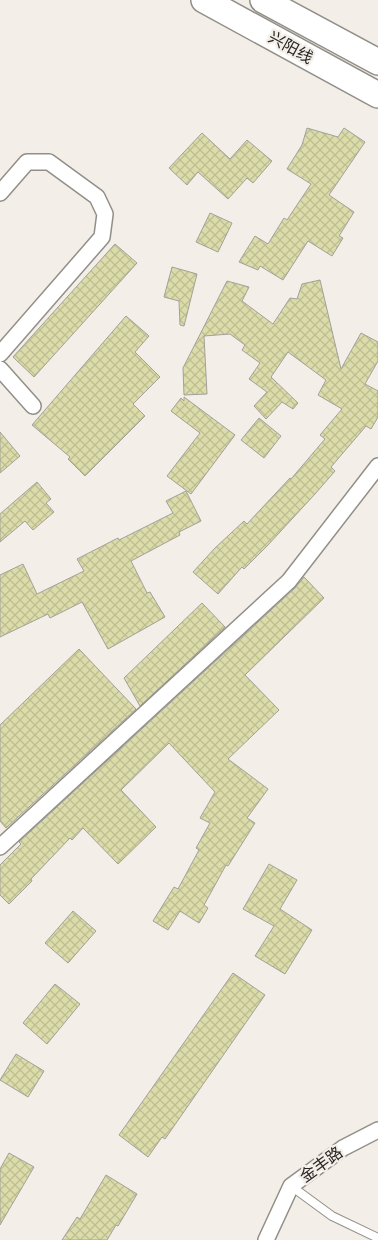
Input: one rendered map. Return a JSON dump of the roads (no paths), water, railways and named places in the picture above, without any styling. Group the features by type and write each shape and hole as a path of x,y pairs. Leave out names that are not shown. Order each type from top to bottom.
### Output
{"highway":[{"name":"兴阳线","path":"204,0 378,95"},
{"name":"兴阳线","path":"263,0 378,62"}],"street":[{"path":"0,193 27,162 49,162 97,197 105,214 102,237 0,354"},
{"path":"0,370 33,406"},
{"path":"0,847 289,581 378,466"},
{"name":"金丰路","path":"266,1240 291,1186 343,1148 378,1130"}],"lane":[{"path":"291,1186 332,1216 378,1238"}]}
